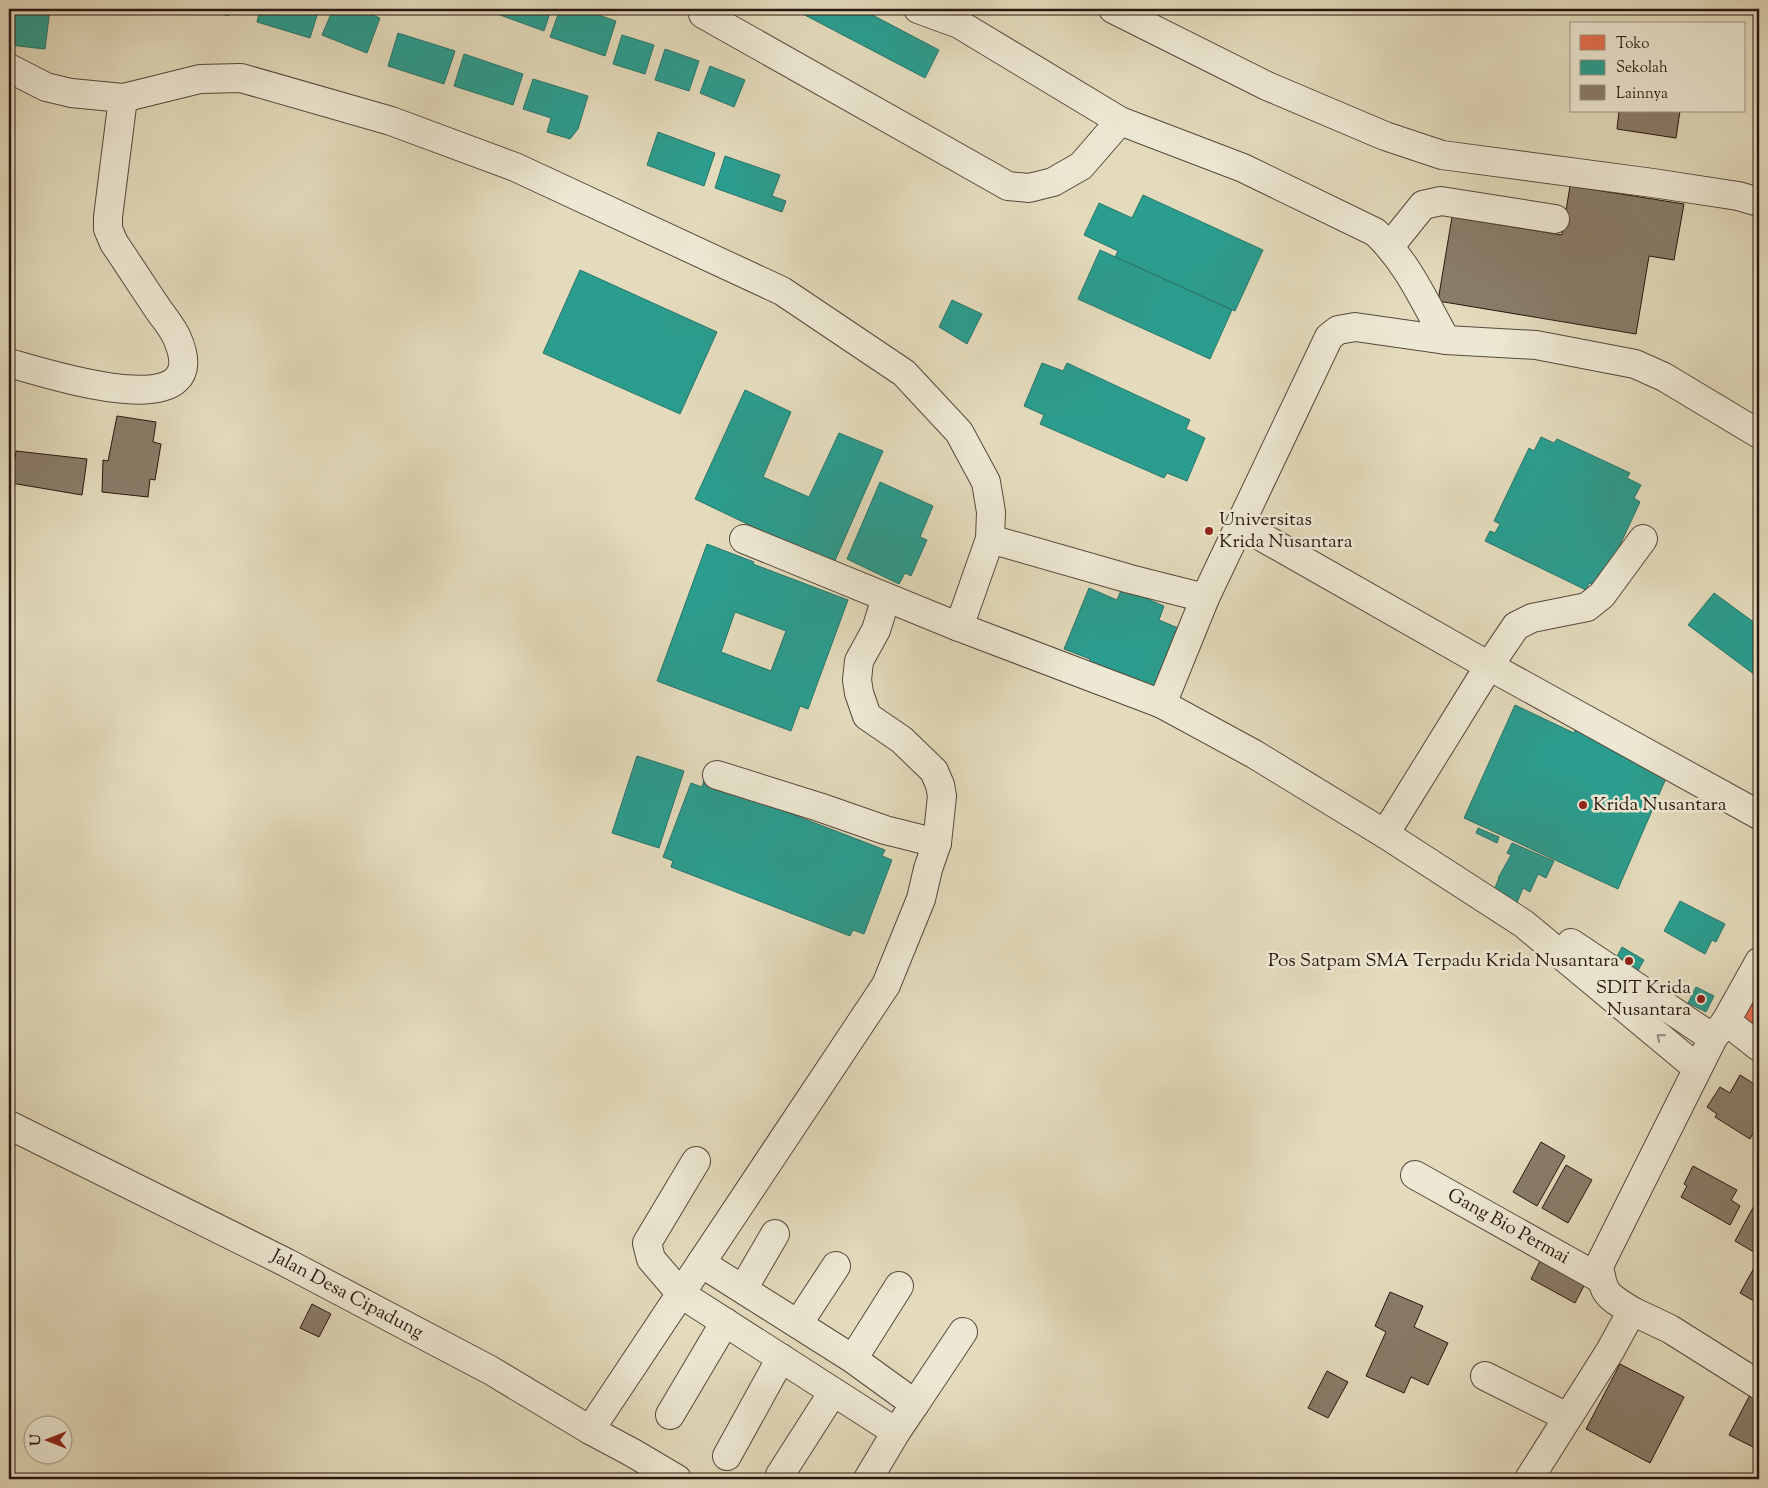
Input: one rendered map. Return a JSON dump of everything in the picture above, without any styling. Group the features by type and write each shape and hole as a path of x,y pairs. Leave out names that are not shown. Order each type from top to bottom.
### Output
{"street":[{"path":"918,9 959,24 1120,121 1243,168 1375,232 1400,259 1446,340"},
{"path":"1113,9 1267,86 1384,136 1442,156 1653,183 1738,196 1759,202"},
{"path":"704,14 1008,186 1029,188 1053,182 1081,166 1120,121"},
{"path":"9,68 46,87 71,93 123,98 200,79 241,78 391,121 515,167 782,291 904,374 960,432 986,482 991,512 990,539 959,627"},
{"path":"9,363 99,386 142,390 162,388 172,383 181,373 183,360 177,338 114,243 108,229 123,98"},
{"path":"1390,246 1423,205 1441,201 1555,219"},
{"path":"1162,704 1206,598 1329,337 1338,330 1355,327 1446,340 1536,345 1635,364 1664,377 1759,434"},
{"path":"1241,525 1489,666 1759,815"},
{"path":"1385,834 1489,666 1516,626 1532,618 1587,607 1602,595 1643,538"},
{"path":"744,539 959,627 1162,704 1254,754 1385,834 1524,924 1698,1068"},
{"path":"990,539 1130,579 1206,598"},
{"path":"590,1430 886,986 921,900 928,869 937,843 942,796 940,785 934,771 902,740 867,716 859,693 857,680 859,662 876,630 886,598"},
{"path":"717,775 819,806 885,830 937,843"},
{"path":"1524,924 1550,928 1719,1030 1759,1047"},
{"path":"1759,962 1698,1068 1599,1266 1606,1294 1632,1311 1670,1329 1759,1385"},
{"name":"Jalan Desa Cipadung","path":"9,1125 287,1263 490,1370 676,1479"},
{"path":"696,1161 647,1244 651,1259 681,1294 896,1432"},
{"name":"Gang Bio Permai","path":"1415,1175 1601,1279"},
{"path":"744,1289 775,1234"},
{"path":"701,1262 852,1358 915,1404"},
{"path":"798,1324 836,1266"},
{"path":"852,1358 899,1286"},
{"path":"1529,1479 1610,1351 1632,1311"},
{"path":"670,1415 725,1322"},
{"path":"868,1479 896,1432 962,1332"},
{"path":"726,1456 781,1358"},
{"path":"1485,1376 1567,1417"},
{"path":"780,1475 833,1392"}],"building: Toko":[{"path":"1759,989 1759,1027 1742,1019"}],"building: Sekolah":[{"path":"9,9 50,9 45,49 9,45"},
{"path":"210,9 246,9 244,15 231,10 228,16"},
{"path":"260,9 319,9 310,38 257,22"},
{"path":"333,9 357,9 380,18 367,53 322,35"},
{"path":"487,9 555,9 554,14 550,13 544,31"},
{"path":"560,9 581,9 616,21 605,56 550,37"},
{"path":"801,9 861,9 939,50 925,78 799,12"},
{"path":"398,33 455,51 444,84 388,66"},
{"path":"622,35 654,45 645,74 613,64"},
{"path":"665,49 699,61 689,91 655,80"},
{"path":"464,54 523,74 513,105 454,86"},
{"path":"710,66 745,80 734,107 700,93"},
{"path":"533,79 588,96 578,129 570,139 547,132 551,118 523,109"},
{"path":"658,132 715,153 704,186 647,165"},
{"path":"725,156 780,175 772,196 786,201 782,212 715,188"},
{"path":"1143,195 1263,250 1235,311 1115,257 1118,251 1084,235 1099,203 1132,218"},
{"path":"1100,250 1232,310 1210,359 1078,299"},
{"path":"580,270 717,332 680,414 543,353"},
{"path":"952,300 982,314 967,344 939,327"},
{"path":"1042,363 1063,371 1067,363 1190,420 1186,429 1205,438 1187,481 1167,473 1164,478 1040,424 1044,415 1024,406"},
{"path":"745,390 791,412 763,477 809,497 839,433 883,451 833,565 695,499"},
{"path":"1541,437 1554,443 1557,439 1630,473 1627,478 1641,485 1634,498 1640,502 1606,575 1600,572 1594,585 1589,583 1586,590 1485,541 1490,531 1495,533 1500,524 1494,521 1529,448 1534,451"},
{"path":"880,482 933,506 920,537 927,540 911,576 905,573 899,584 847,559"},
{"path":"707,544 754,562 753,564 848,600 808,709 800,706 791,731 657,681","holes":["735,612 786,631 771,671 721,652"]},
{"path":"1089,588 1117,600 1122,588 1164,606 1159,620 1183,630 1158,688 1131,678 1129,684 1087,667 1090,659 1064,649"},
{"path":"1714,593 1759,626 1759,678 1688,625"},
{"name":"Krida Nusantara","path":"1515,705 1574,733 1578,722 1667,776 1618,889 1464,818"},
{"path":"637,756 684,771 659,848 612,833"},
{"path":"704,780 885,850 882,856 892,860 864,934 853,930 850,936 671,867 673,861 663,857 691,783 702,787"},
{"path":"1478,828 1499,837 1497,843 1476,833"},
{"path":"1512,843 1554,861 1546,878 1538,874 1530,892 1523,888 1517,903 1494,890 1498,878 1511,855 1507,853"},
{"path":"1680,901 1725,924 1716,942 1712,940 1705,954 1664,931"},
{"name":"Pos Satpam SMA Terpadu Krida Nusantara","path":"1622,947 1644,960 1636,974 1614,962"},
{"name":"SDIT Krida Nusantara","path":"1696,987 1714,996 1706,1012 1688,1003"}],"building: Lainnya":[{"path":"1619,112 1680,112 1676,138 1617,129"},
{"path":"1570,186 1684,204 1674,260 1649,256 1636,334 1438,301 1452,217 1562,235"},
{"path":"117,416 156,422 153,442 161,444 155,480 150,479 148,497 102,492 103,460 108,461"},
{"path":"16,451 87,459 82,495 11,483"},
{"path":"1740,1075 1759,1087 1759,1135 1754,1131 1750,1139 1715,1117 1717,1114 1707,1107 1720,1087 1730,1093"},
{"path":"1541,1142 1565,1156 1537,1206 1513,1192"},
{"path":"1566,1165 1592,1180 1568,1223 1542,1208"},
{"path":"1693,1166 1737,1190 1731,1200 1740,1206 1730,1225 1681,1197 1687,1186 1684,1184"},
{"path":"1756,1202 1759,1204 1759,1255 1735,1241"},
{"path":"1544,1253 1589,1276 1575,1303 1531,1279"},
{"path":"1759,1259 1759,1304 1740,1293"},
{"path":"1390,1292 1423,1306 1414,1327 1448,1343 1428,1385 1411,1377 1404,1393 1366,1376 1386,1332 1375,1326"},
{"path":"312,1304 331,1314 319,1337 300,1328"},
{"path":"1620,1364 1684,1397 1650,1463 1586,1429"},
{"path":"1327,1371 1348,1382 1328,1418 1308,1408"},
{"path":"1750,1395 1759,1399 1759,1450 1729,1435"}],"place":[{"name":"Universitas Krida Nusantara","path":"1209,531"},
{"name":"Krida Nusantara","path":"1583,805"},
{"name":"Pos Satpam SMA Terpadu Krida Nusantara","path":"1629,961"},
{"name":"SDIT Krida Nusantara","path":"1701,999"}]}
